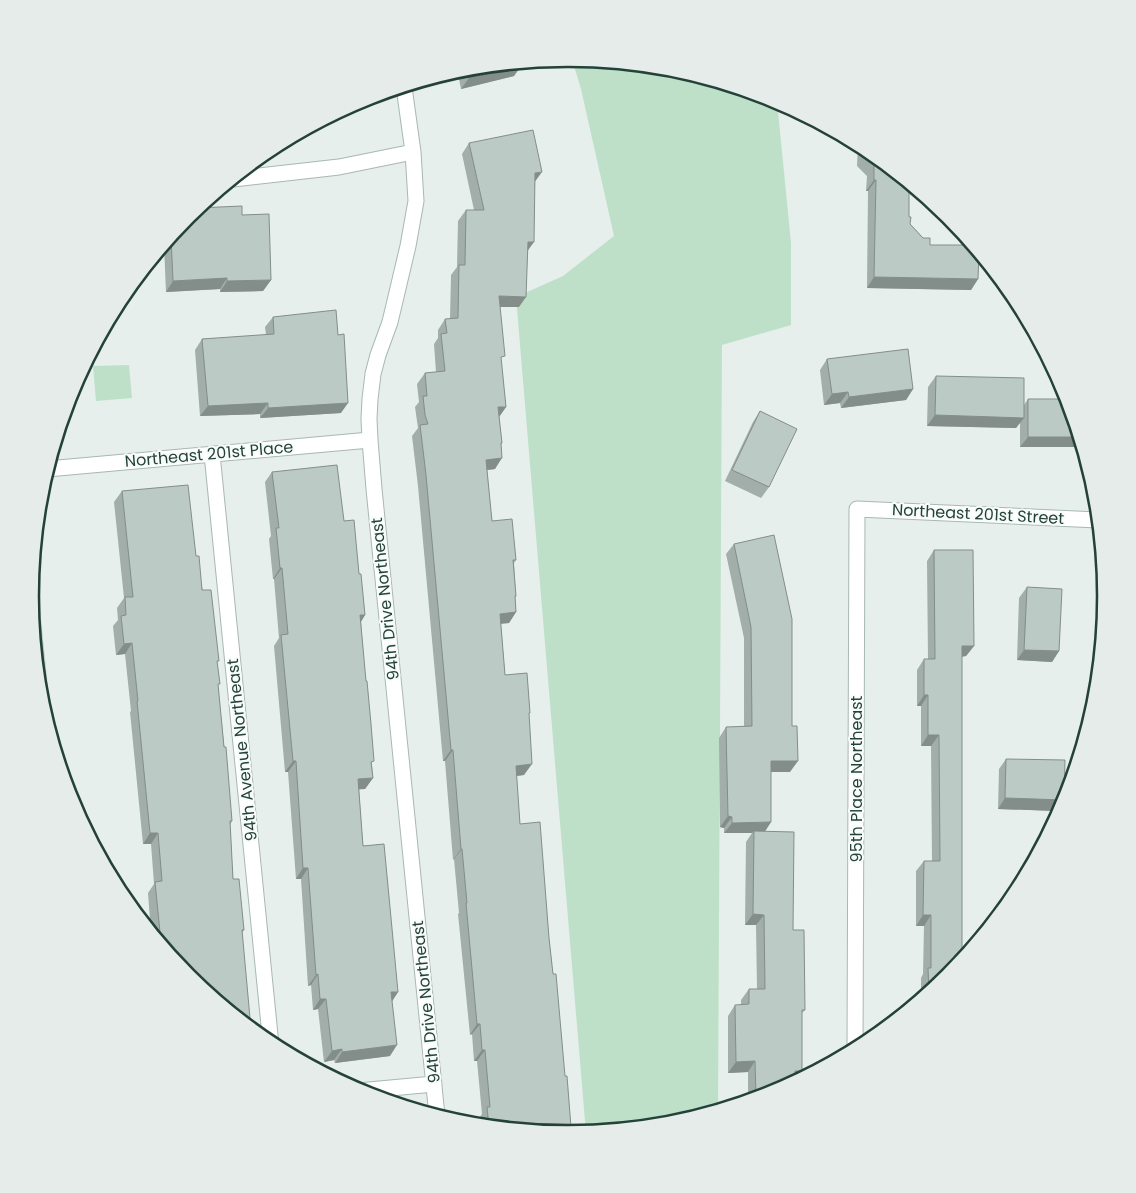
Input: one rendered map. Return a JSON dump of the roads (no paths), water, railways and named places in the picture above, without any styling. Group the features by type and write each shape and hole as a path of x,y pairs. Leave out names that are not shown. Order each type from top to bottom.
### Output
{"street":[{"name":"94th Drive Northeast","path":"405,93 413,152 416,201 408,246 390,322 378,355 374,374 370,399 370,440 437,1109"},
{"path":"245,178 339,167 413,152"},
{"name":"Northeast 201st Place","path":"55,467 370,440"},
{"name":"94th Avenue Northeast","path":"212,454 270,1034"},
{"name":"Northeast 201st Street","path":"857,509 1092,520"},
{"name":"95th Place Northeast","path":"855,1041 857,509"},
{"path":"376,1089 434,1084"}]}
